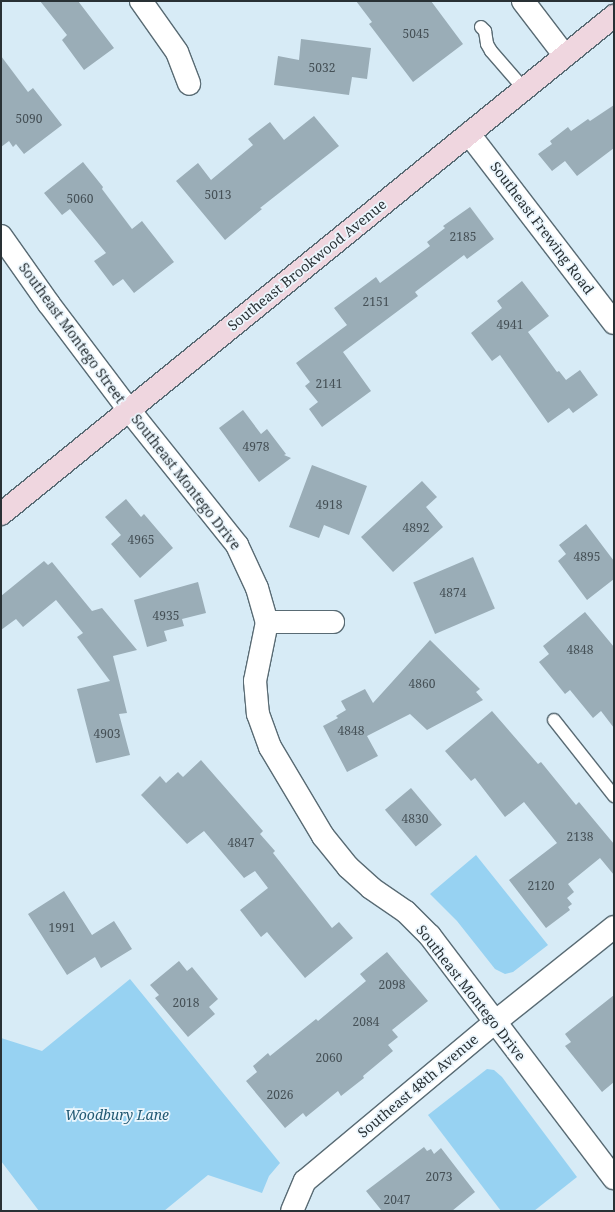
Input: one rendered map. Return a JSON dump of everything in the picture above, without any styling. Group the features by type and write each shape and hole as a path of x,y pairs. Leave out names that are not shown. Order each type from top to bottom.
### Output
{"main road":[{"name":"Southeast Brookwood Avenue","path":"1,514 614,16"}],"street":[{"path":"141,1 178,52 189,84"},
{"path":"523,1 565,56"},
{"name":"Southeast Frewing Road","path":"469,134 614,323"},
{"name":"Southeast Montego Street","path":"1,236 49,304 129,410"},
{"name":"Southeast Montego Drive","path":"129,410 237,545 257,588 267,622 255,681 258,714 270,747 323,836 348,867 371,888 406,912 430,936 614,1178"},
{"path":"267,622 333,622"},
{"name":"Southeast 48th Avenue","path":"292,1211 304,1181 495,1022 614,927"}],"lane":[{"path":"481,27 485,31 487,44 491,51 524,89"},
{"path":"554,720 614,796"}],"green space":[{"path":"476,855 548,945 513,972 505,974 495,969 457,921 430,894"},
{"name":"Woodbury Lane","path":"130,979 280,1163 269,1176 262,1193 208,1175 164,1211 39,1211 1,1161 1,1038 42,1051"},
{"path":"487,1069 494,1070 502,1077 577,1177 534,1211 501,1211 428,1115"}],"building":[{"path":"40,1 78,1 114,48 84,70 62,40 67,35"},
{"path":"356,1 431,1 463,44 413,82 369,24 372,22"},
{"path":"301,39 371,48 367,79 352,77 349,95 274,85 278,56 299,60"},
{"path":"1,56 28,92 33,88 62,125 24,154 16,144 13,147 9,141 1,147"},
{"path":"614,105 614,148 577,176 565,161 552,171 538,154 552,144 550,141 568,127 571,131 588,119 590,121"},
{"path":"314,116 339,146 260,208 262,209 225,240 176,181 198,163 211,180 253,145 248,139 270,122 284,140"},
{"path":"83,162 103,187 102,189 132,229 142,221 174,262 134,293 123,279 113,286 94,261 106,253 70,209 62,215 44,193"},
{"path":"470,207 494,239 467,259 464,255 415,292 418,296 343,352 371,391 322,427 309,409 318,402 305,386 310,382 296,363 347,325 334,308 376,277 380,283 430,246 427,242 445,228 443,226"},
{"path":"522,281 549,316 528,332 557,372 559,371 566,380 580,370 598,395 573,413 569,408 548,423 500,355 492,361 471,333 502,308 497,301"},
{"path":"243,410 261,434 267,429 286,454 284,455 291,458 259,482 219,428"},
{"path":"312,465 367,486 349,535 324,525 319,538 289,527"},
{"path":"422,481 437,497 426,507 443,527 393,572 361,537"},
{"path":"126,499 141,517 144,514 173,548 140,578 111,544 121,535 105,517"},
{"path":"586,524 614,561 614,579 587,600 558,561 566,554 559,545"},
{"path":"473,557 495,609 435,634 413,582"},
{"path":"44,561 48,565 52,562 92,611 102,608 137,650 113,656 127,713 119,714 130,755 96,763 77,689 110,681 77,637 83,633 56,600 23,627 16,619 1,630 1,596"},
{"path":"198,582 206,613 182,619 184,626 164,631 167,641 147,647 134,600"},
{"path":"585,612 614,647 614,728 601,711 593,718 570,690 565,694 539,662 549,654 543,646"},
{"path":"430,640 480,689 476,692 483,700 427,730 410,714 367,736 378,756 347,772 323,726 338,718 336,716 346,710 341,701 365,689 373,703"},
{"path":"492,711 538,764 541,762 576,805 579,802 614,844 614,875 600,858 568,884 574,892 567,898 572,904 568,907 570,910 546,928 509,880 557,843 524,802 505,817 475,778 471,781 445,751"},
{"path":"201,760 263,831 260,834 275,851 273,853 332,928 339,922 353,938 305,978 267,932 261,937 240,910 268,888 255,871 244,878 204,831 187,844 141,795 160,776 166,783 178,772 183,777"},
{"path":"411,788 442,825 416,847 385,810"},
{"path":"64,891 92,935 114,921 132,949 101,968 95,957 67,975 28,914"},
{"path":"387,952 428,1001 392,1030 398,1037 388,1045 393,1051 363,1076 364,1078 341,1096 338,1091 306,1117 303,1113 285,1128 246,1081 257,1072 253,1066 268,1053 270,1056 316,1019 318,1021 366,981 360,974"},
{"path":"179,961 187,971 192,967 218,999 209,1007 215,1014 188,1037 155,998 159,995 150,985"},
{"path":"614,995 614,1082 602,1092 565,1046 571,1042 565,1034"},
{"path":"424,1147 427,1151 431,1149 434,1154 441,1148 475,1192 452,1211 382,1211 366,1191"}]}
